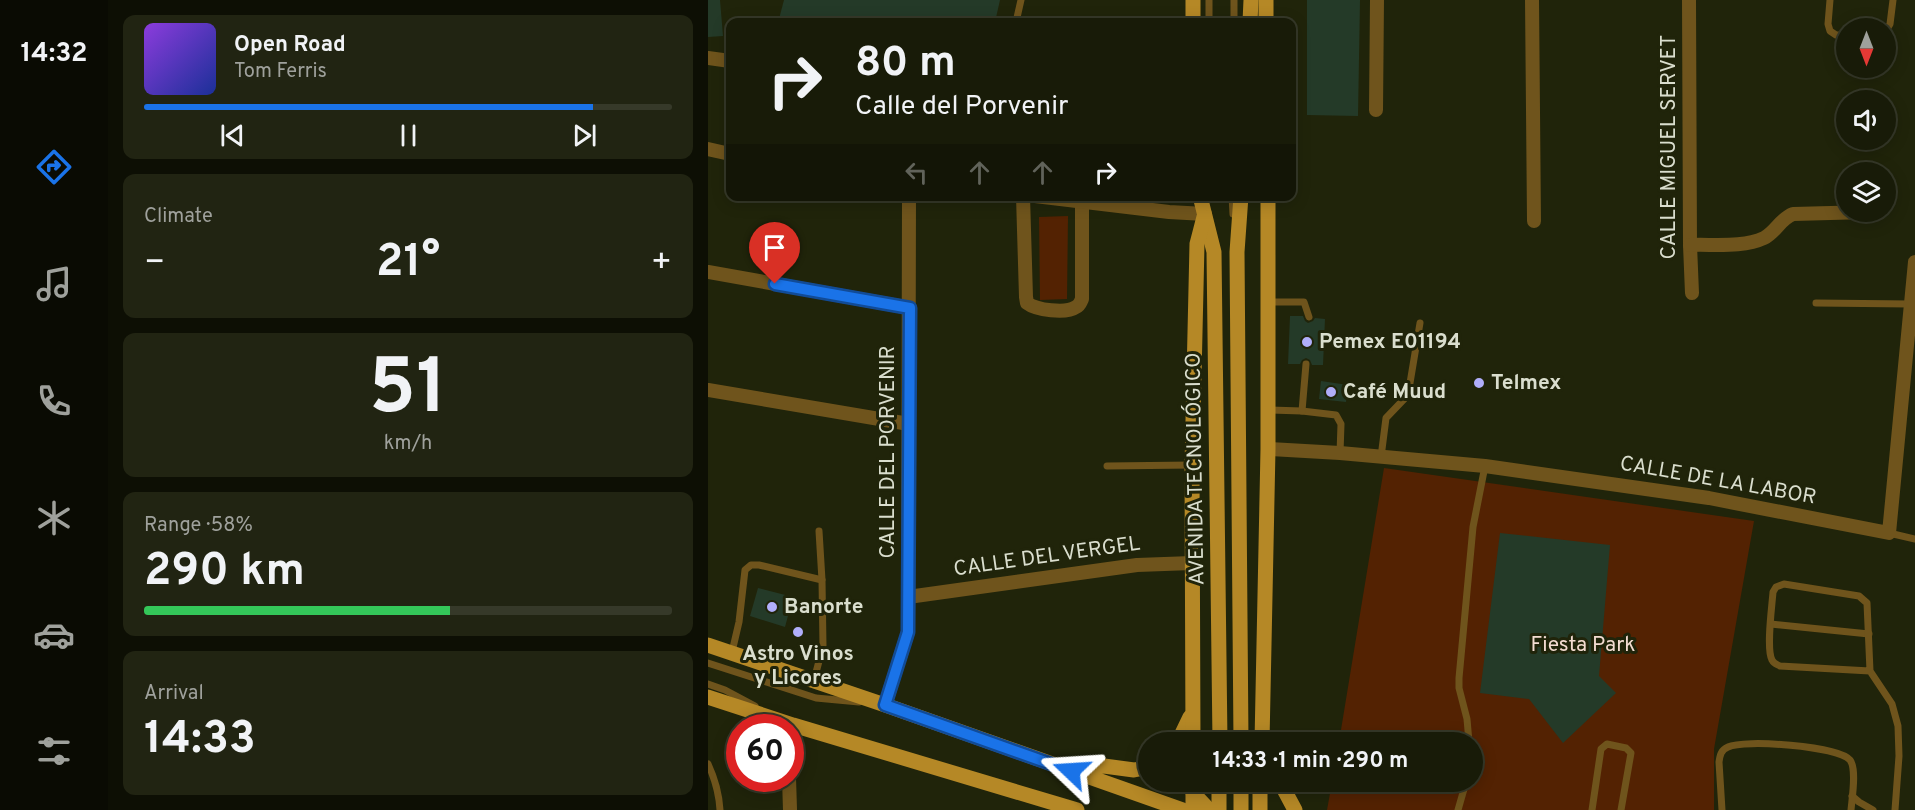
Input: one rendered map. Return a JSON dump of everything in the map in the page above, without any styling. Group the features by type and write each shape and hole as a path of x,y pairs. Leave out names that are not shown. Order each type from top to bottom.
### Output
{"main road":[{"path":"1193,0 1193,18"},
{"path":"1250,18 1251,0"},
{"path":"1266,0 1266,18"},
{"name":"AVENIDA TECNOLÓGICO","path":"1201,201 1214,252 1220,732"},
{"name":"AVENIDA TECNOLÓGICO","path":"1241,201 1237,252 1241,732"},
{"path":"1263,732 1268,449 1268,201"},
{"path":"1193,732 1192,465 1197,244 1205,214"},
{"path":"708,645 1183,810"},
{"path":"708,697 750,714"},
{"path":"1183,732 1192,712"},
{"path":"1263,724 1265,732"},
{"path":"804,734 1077,810"},
{"path":"1071,771 1104,766 1138,769"},
{"path":"1193,792 1193,810"},
{"path":"1196,792 1209,810"},
{"path":"1219,810 1220,792"},
{"path":"1241,792 1242,810 1260,805"},
{"path":"1285,792 1294,810"}],"street":[{"path":"1376,110 1377,0"},
{"path":"1532,0 1534,221"},
{"name":"CALLE MIGUEL SERVET","path":"1689,0 1692,293"},
{"path":"708,58 726,61"},
{"path":"708,149 726,153"},
{"name":"CALLE DEL PORVENIR","path":"885,705 908,632 909,201"},
{"path":"1023,201 1026,297 1027,303 1039,310 1071,309 1077,307 1082,299 1082,202"},
{"path":"1074,201 1169,213 1205,214"},
{"path":"1690,245 1739,244 1763,239 1771,234 1784,219 1793,214 1836,213"},
{"path":"1889,533 1915,262"},
{"path":"708,272 910,308"},
{"path":"708,390 909,424"},
{"name":"CALLE DE LA LABOR","path":"1268,449 1485,466 1709,498 1889,533"},
{"name":"CALLE DEL VERGEL","path":"908,597 1137,565 1192,562"},
{"path":"789,792 790,810"}],"lane":[{"path":"1017,18 1021,0"},
{"path":"1209,0 1209,18"},
{"path":"1234,0 1234,18"},
{"path":"1830,0 1828,24 1830,31 1836,35"},
{"path":"1891,18 1893,0"},
{"path":"1205,214 1206,201"},
{"path":"1232,201 1237,252"},
{"path":"1269,302 1304,302 1309,317"},
{"path":"1816,303 1910,304"},
{"path":"1381,458 1386,418 1408,395 1420,323"},
{"path":"1302,411 1306,364"},
{"path":"1268,410 1336,415 1341,424 1341,453"},
{"path":"1107,466 1192,465"},
{"path":"1468,732 1459,678 1473,527 1485,466"},
{"path":"814,680 823,646 819,531"},
{"path":"1889,533 1915,539"},
{"path":"732,652 739,622 745,570 751,564 822,580"},
{"path":"1870,671 1780,666 1772,661 1769,648 1773,592 1776,587 1784,584 1858,596 1867,603 1870,671 1892,704 1898,726 1899,756 1895,810"},
{"path":"1771,624 1869,634"},
{"path":"708,663 816,698 885,705"},
{"path":"708,684 725,690 764,714"},
{"path":"1592,810 1601,749 1607,744 1626,748 1631,753 1621,810"},
{"path":"1722,810 1720,755 1722,750 1742,744 1807,747 1835,752 1846,757 1854,770 1851,810"},
{"path":"708,764 719,794 720,810"},
{"path":"1458,810 1463,792"},
{"path":"1852,796 1873,810"}],"green space":[{"path":"1068,216 1067,299 1040,300 1039,217"},
{"name":"Fiesta Park","path":"1384,468 1754,521 1714,749 1714,810 1327,810 1330,792 1483,792 1483,732 1341,732"}],"building":[{"path":"708,0 720,0 723,36 708,37"},
{"path":"784,0 1000,0 996,18 779,18"},
{"path":"1307,0 1360,0 1358,116 1307,115"},
{"name":"Pemex E01194","path":"1290,316 1303,316 1308,323 1315,318 1325,319 1323,365 1312,365 1306,358 1300,364 1288,364"},
{"path":"1321,381 1348,385 1346,402 1319,399"},
{"path":"1500,533 1610,545 1599,676 1616,693 1563,743 1529,699 1480,693"},
{"name":"Banorte","path":"758,588 793,597 785,627 750,616"}],"place":[{"name":"Pemex E01194","path":"1307,342"},
{"name":"Telmex","path":"1479,383"},
{"name":"Café Muud","path":"1331,392"},
{"name":"Banorte","path":"772,607"},
{"name":"Astro Vinos y Licores","path":"798,632"}],"route":[{"path":"775,284 910,308 908,632 885,705 1071,771"}]}
